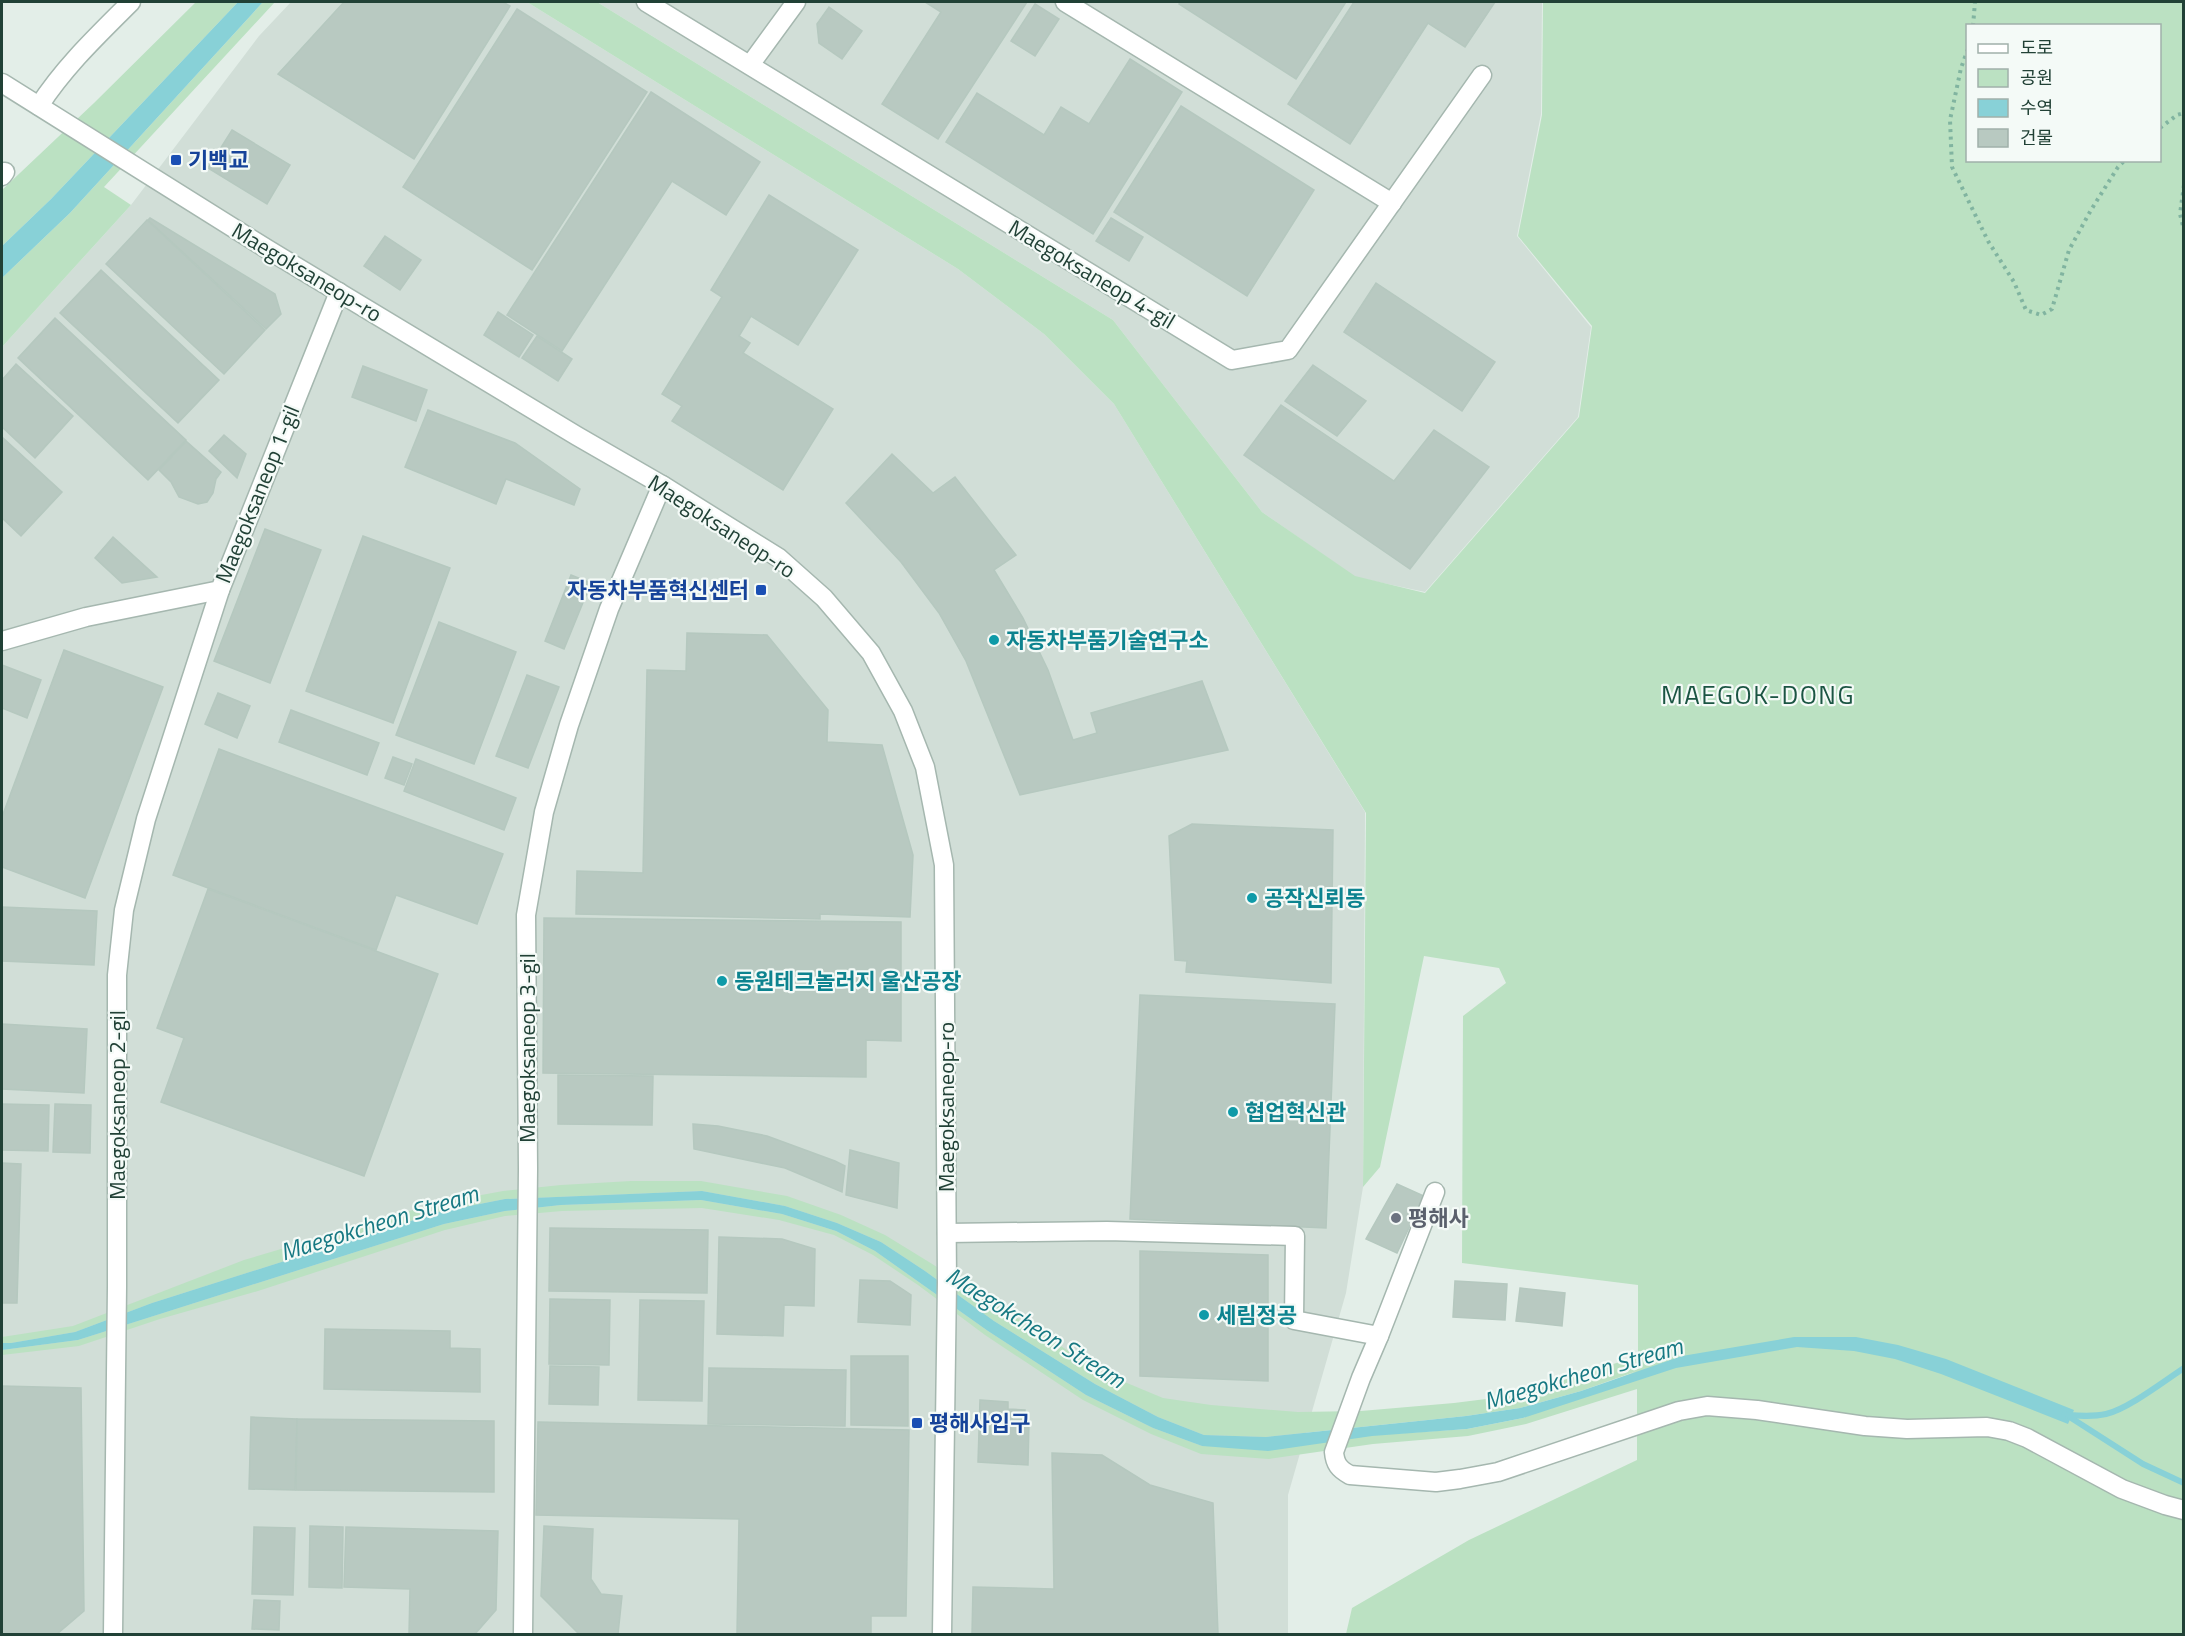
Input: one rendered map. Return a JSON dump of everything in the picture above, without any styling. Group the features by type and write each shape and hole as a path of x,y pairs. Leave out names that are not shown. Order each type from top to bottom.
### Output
{"street":[{"path":"2,83 39,106 56,80 131,2"},
{"name":"Maegoksaneop 4-gil","path":"646,2 1232,360 1288,350 1482,75"},
{"path":"750,65 796,2"},
{"path":"1065,2 1392,203"},
{"name":"Maegoksaneop-ro","path":"39,106 339,292 662,485 779,558 824,598 871,653 903,711 920,756 944,865 947,1282 942,1635"},
{"name":"Maegoksaneop 1-gil","path":"2,641 86,617 220,590 339,292"},
{"name":"Maegoksaneop 3-gil","path":"523,1635 528,1232 526,915 538,843 558,762 609,609 662,485"},
{"name":"Maegoksaneop 2-gil","path":"113,1635 117,1287 117,975 124,910 146,819 220,590"},
{"path":"1436,1192 1350,1406 1334,1452 1335,1461 1340,1470 1350,1475 1436,1482 1498,1472 1679,1412 1707,1406 1757,1410 1865,1426 1987,1427 2009,1431 2037,1443 2122,1489 2184,1510"},
{"path":"947,1233 1107,1231 1295,1236 1294,1320 1379,1336"}],"path":[{"path":"1973,24 1975,2"},
{"path":"1966,54 1950,120 1952,167 1988,241 2014,282 2026,310 2041,315 2052,309 2069,250 2091,210 2123,162"},
{"path":"2161,127 2177,115 2184,113"},
{"path":"2184,185 2180,214 2184,230"}],"shaded area":[{"path":"291,2 527,2 958,269 1044,334 1114,404 1365,812 1363,1187 1346,1293 1288,1495 1288,1634 2,1634 2,347 131,205 259,36"},
{"path":"597,2 1542,2 1541,114 1517,236 1591,327 1578,417 1425,592 1355,577 1262,512 1113,320"}],"green space":[{"path":"196,2 238,2 51,199 2,246 2,190"},
{"path":"263,2 275,2 104,187 131,205 2,347 2,278 70,213"},
{"path":"527,2 597,2 1113,320 1262,512 1355,576 1425,593 1579,417 1592,326 1518,236 1542,115 1543,2 2183,2 2183,1634 1346,1634 1352,1608 1469,1540 1637,1460 1637,1389 1526,1424 1468,1436 1373,1444 1269,1459 1201,1454 1151,1434 1083,1400 985,1335 873,1255 834,1235 779,1220 702,1208 562,1211 505,1216 445,1230 79,1346 2,1355 2,1350 78,1340 444,1224 505,1211 561,1205 701,1200 782,1214 836,1231 875,1251 988,1331 1086,1395 1153,1428 1202,1446 1467,1429 1523,1418 1637,1371 1581,1391 1520,1408 1466,1416 1266,1437 1204,1435 1158,1417 1095,1384 994,1321 881,1242 837,1223 785,1206 702,1191 505,1199 439,1212 152,1303 75,1332 2,1343 2,1337 73,1326 244,1260 433,1204 503,1191 561,1185 631,1181 701,1181 787,1196 841,1215 885,1235 1103,1373 1163,1398 1211,1405 1298,1412 1361,1411 1454,1403 1518,1395 1638,1356 1638,1285 1462,1263 1463,1016 1506,983 1499,968 1424,956 1380,1167 1363,1187 1366,813 1114,404 1044,334 958,269"}],"water":[{"path":"238,2 263,2 70,213 2,278 2,246 51,199"},
{"path":"702,1191 785,1206 837,1223 881,1242 994,1321 1095,1384 1158,1417 1204,1435 1266,1437 1466,1416 1520,1408 1581,1391 1682,1356 1794,1337 1856,1337 1898,1345 1946,1359 2074,1410 2068,1424 1941,1374 1895,1359 1854,1351 1797,1347 1676,1368 1523,1418 1467,1429 1372,1436 1268,1451 1202,1446 1153,1428 1086,1395 988,1331 875,1251 836,1231 782,1214 701,1200 561,1205 505,1211 444,1224 78,1340 2,1350 2,1343 75,1332 152,1303 439,1212 505,1199"}],"building":[{"path":"344,2 503,2 510,6 414,159 278,74"},
{"path":"925,2 1027,2 938,139 882,104 941,12"},
{"path":"1180,2 1346,2 1296,79 1179,4"},
{"path":"1354,2 1495,2 1465,47 1428,23 1350,144 1288,104"},
{"path":"1035,4 1059,19 1035,56 1011,41"},
{"path":"829,7 862,31 842,59 819,43 817,24"},
{"path":"517,9 647,92 532,270 403,187"},
{"path":"1130,59 1182,92 1093,234 946,142 977,93 1044,135 1061,107 1089,124"},
{"path":"651,92 760,162 726,215 672,181 562,351 507,315"},
{"path":"1181,106 1314,190 1247,296 1114,212"},
{"path":"232,130 290,165 267,204 208,168"},
{"path":"769,195 858,250 798,345 751,316 739,336 750,343 743,353 833,409 783,490 672,421 682,406 662,394 722,297 711,290"},
{"path":"150,218 275,294 281,314 266,329 148,220"},
{"path":"1111,218 1143,237 1129,261 1096,241"},
{"path":"147,220 265,330 224,374 106,264"},
{"path":"385,236 421,260 400,290 364,266"},
{"path":"101,270 219,380 178,423 60,313"},
{"path":"1376,283 1495,362 1462,411 1344,332"},
{"path":"498,312 533,335 519,357 484,335"},
{"path":"55,318 186,440 148,480 18,358"},
{"path":"537,336 572,359 558,381 522,358"},
{"path":"16,364 73,416 35,458 2,427 2,380"},
{"path":"1313,365 1366,401 1337,436 1285,401"},
{"path":"363,366 427,390 416,421 352,397"},
{"path":"1281,405 1394,481 1434,430 1489,467 1410,569 1244,455"},
{"path":"428,410 515,443 580,489 574,505 506,479 496,504 405,467"},
{"path":"224,435 246,454 237,478 209,451"},
{"path":"2,437 62,492 21,536 2,518"},
{"path":"186,441 221,472 207,502 198,504 179,497 171,482 159,470"},
{"name":"자동차부품기술연구소","path":"892,454 933,493 955,477 1016,555 994,570 1023,618 1048,670 1073,740 1097,733 1091,713 1202,681 1228,750 1020,795 966,661 939,613 901,562 846,503"},
{"path":"265,529 321,550 270,683 214,661"},
{"path":"363,536 450,568 393,723 306,691"},
{"path":"113,537 157,577 122,583 95,558"},
{"path":"571,575 591,583 564,649 545,641"},
{"path":"439,622 516,652 474,764 396,735"},
{"path":"687,633 767,635 828,710 827,742 882,745 913,855 910,917 820,914 820,919 576,914 577,871 643,873 647,670 686,671"},
{"path":"64,650 163,687 85,898 2,867 2,817"},
{"path":"2,665 41,680 27,718 2,708"},
{"path":"527,675 559,687 528,768 496,756"},
{"path":"218,693 250,706 237,738 205,724"},
{"path":"291,710 379,743 367,775 279,742"},
{"path":"219,749 503,854 477,924 396,895 376,950 173,875"},
{"path":"393,757 412,764 404,785 385,778"},
{"path":"416,759 516,798 504,830 404,791"},
{"name":"공작신뢰동","path":"1192,824 1333,830 1331,983 1186,972 1187,961 1175,960 1169,836"},
{"path":"208,889 438,974 364,1176 161,1102 184,1038 157,1028"},
{"path":"2,907 97,911 94,965 2,961"},
{"name":"동원테크놀러지 울산공장","path":"544,918 901,922 901,1041 866,1040 866,1077 543,1073"},
{"name":"협업혁신관","path":"1140,995 1335,1004 1326,1228 1130,1219"},
{"path":"2,1024 87,1029 84,1093 2,1089"},
{"path":"558,1075 653,1076 652,1125 558,1124"},
{"path":"2,1104 49,1105 48,1151 2,1150"},
{"path":"55,1104 91,1105 90,1153 53,1152"},
{"path":"693,1124 718,1126 767,1136 835,1161 845,1166 842,1192 785,1168 694,1149"},
{"path":"850,1150 899,1163 897,1208 846,1195"},
{"path":"2,1163 21,1164 17,1303 2,1303"},
{"name":"평해사","path":"1397,1184 1424,1196 1397,1253 1366,1239"},
{"path":"550,1228 708,1230 707,1293 549,1291"},
{"path":"719,1237 782,1239 815,1249 814,1306 784,1305 783,1336 717,1334"},
{"name":"세림정공","path":"1140,1251 1268,1255 1268,1381 1140,1376"},
{"path":"860,1280 890,1281 911,1295 910,1325 858,1322"},
{"path":"1455,1281 1507,1284 1505,1320 1453,1317"},
{"path":"1520,1288 1565,1293 1562,1326 1516,1321"},
{"path":"550,1299 610,1300 609,1365 549,1364"},
{"path":"640,1300 704,1301 702,1401 638,1400"},
{"path":"325,1329 450,1331 450,1348 480,1349 480,1392 324,1389"},
{"path":"851,1356 908,1356 908,1426 851,1425"},
{"path":"550,1366 599,1367 598,1405 549,1404"},
{"path":"709,1368 846,1370 845,1426 708,1424"},
{"path":"2,1386 81,1388 84,1611 57,1634 2,1634"},
{"path":"980,1400 1008,1402 1008,1409 1025,1410 1024,1422 1029,1422 1028,1465 978,1462"},
{"path":"251,1417 297,1419 295,1490 249,1489"},
{"path":"297,1419 494,1421 494,1492 296,1490"},
{"path":"538,1422 909,1430 906,1616 871,1616 871,1634 737,1634 739,1519 536,1515"},
{"path":"1052,1453 1102,1455 1150,1485 1213,1503 1218,1634 972,1634 973,1587 1054,1589"},
{"path":"310,1526 343,1527 342,1588 309,1587"},
{"path":"544,1526 593,1529 591,1579 601,1594 622,1596 618,1634 578,1633 541,1596"},
{"path":"254,1527 295,1528 293,1595 252,1594"},
{"path":"346,1527 498,1531 496,1610 475,1634 409,1634 410,1589 344,1587"},
{"path":"254,1600 280,1601 279,1630 252,1629"}],"waterway":[{"path":"2068,1415 2096,1416 2115,1411 2135,1401 2184,1368"},
{"name":"Maegokcheon Stream","path":"2065,1414 2143,1464 2184,1483"}],"place":[{"name":"기백교","path":"176,160"},
{"name":"자동차부품혁신센터","path":"761,590"},
{"name":"자동차부품기술연구소","path":"994,640"},
{"name":"공작신뢰동","path":"1252,898"},
{"name":"동원테크놀러지 울산공장","path":"722,981"},
{"name":"협업혁신관","path":"1233,1112"},
{"name":"평해사","path":"1396,1218"},
{"name":"세림정공","path":"1204,1315"},
{"name":"평해사입구","path":"917,1423"}],"district":[{"name":"MAEGOK-DONG","path":"1758,694"}]}
